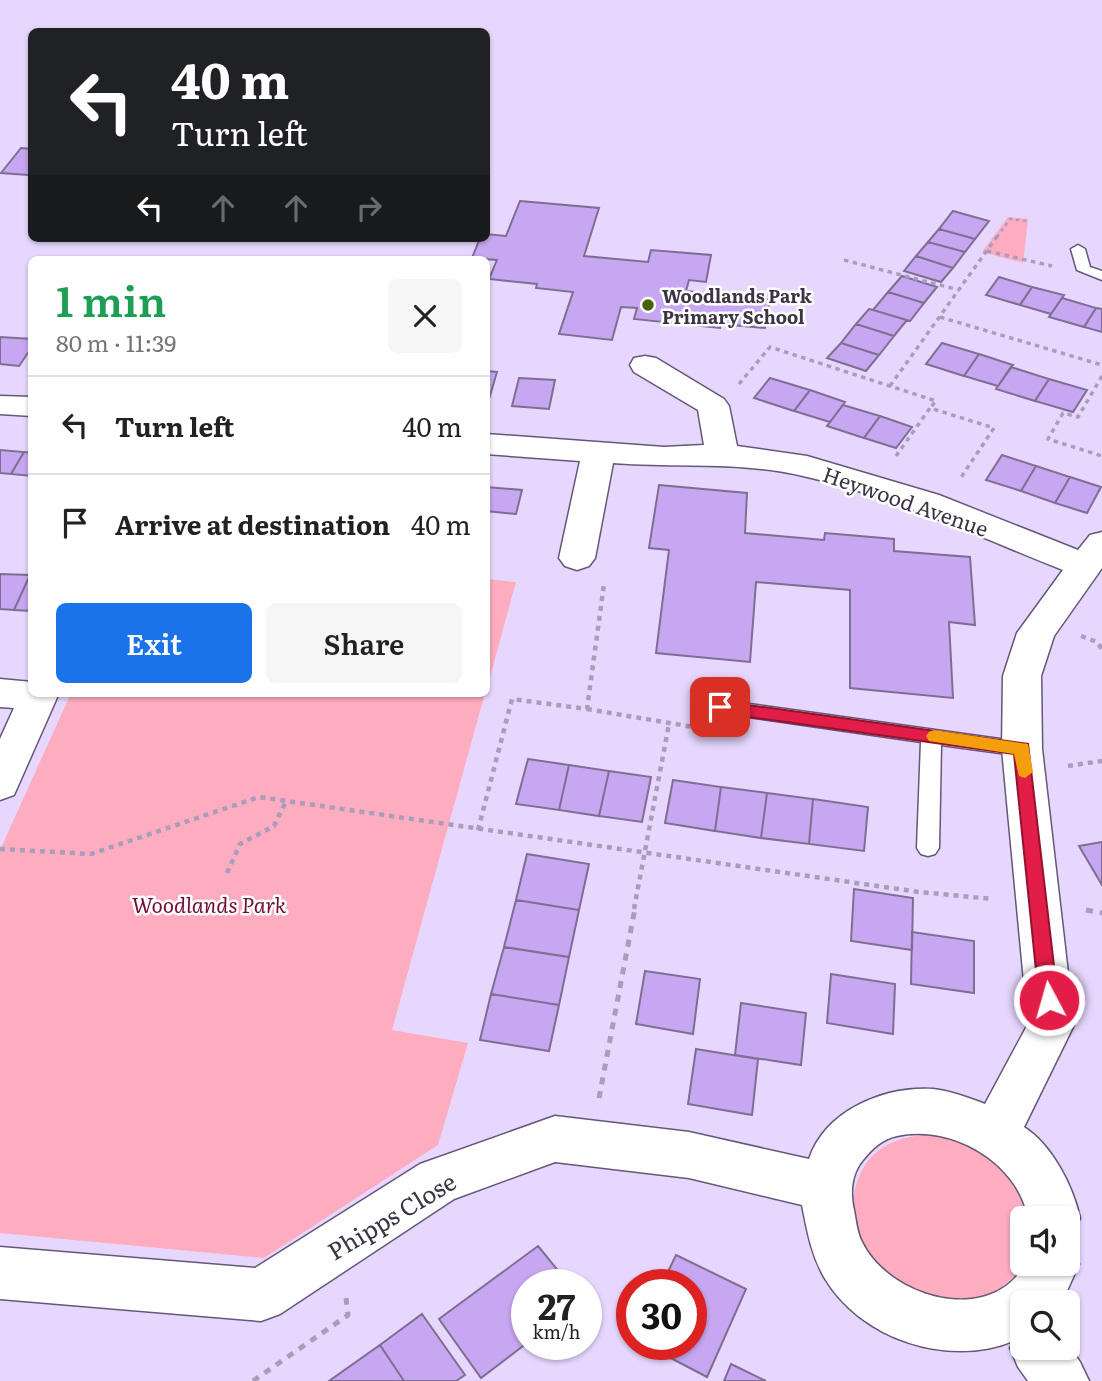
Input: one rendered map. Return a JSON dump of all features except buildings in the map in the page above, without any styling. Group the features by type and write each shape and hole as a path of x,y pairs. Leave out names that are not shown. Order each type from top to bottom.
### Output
{"street":[{"path":"645,365 713,406 722,454"},
{"path":"0,404 28,407"},
{"name":"Heywood Avenue","path":"490,444 664,457 722,454 807,466 1094,554"},
{"path":"578,558 598,454"},
{"path":"996,1133 1051,1025 1022,749 1022,676 1037,633 1094,554"},
{"path":"0,693 28,694"},
{"path":"0,784 39,697"},
{"path":"1010,1321 978,1326 939,1325 900,1312 866,1288 841,1258 827,1222 825,1187 835,1154 858,1129 887,1113 923,1109 961,1115 996,1133 1026,1158 1046,1190 1051,1206"},
{"name":"Phipps Close","path":"0,1273 261,1295 438,1181 555,1139 689,1155 825,1187"},
{"path":"1048,1360 1061,1381"}],"lane":[{"path":"1078,249 1084,270 1102,276"},
{"path":"720,707 1022,749"},
{"path":"928,848 931,736"}],"path":[{"path":"890,386 1010,219 1028,221"},
{"path":"987,251 1029,262 1084,270"},
{"path":"844,260 959,290"},
{"path":"940,317 1102,365"},
{"path":"715,414 769,347 936,401 874,487"},
{"path":"1102,376 1078,417 1063,413 1048,439 1102,457"},
{"path":"930,408 994,428 941,509"},
{"path":"578,558 608,561 587,709"},
{"path":"478,830 512,699 717,730 720,707"},
{"path":"591,1143 669,724"},
{"path":"0,849 91,854 259,797 919,892 1102,913"},
{"path":"227,873 240,844 274,826 286,801"}],"green space":[{"path":"1008,217 1028,219 1023,263 982,252"},
{"path":"490,579 516,582 490,677"},
{"name":"Woodlands Park","path":"69,697 484,697 392,1030 468,1043 438,1145 264,1258 0,1233 0,850"},
{"path":"930,1134 965,1143 994,1160 1015,1184 1025,1206 1010,1206 1010,1276 1014,1276 1003,1286 978,1299 951,1302 923,1295 897,1280 875,1259 860,1234 853,1207 858,1179 870,1158 878,1151 886,1145"}],"slow traffic":[{"path":"934,736 1022,749 1025,772"}],"place":[{"name":"Woodlands Park Primary School","path":"648,305"}],"route":[{"path":"720,707 1022,749 1049,1000"}]}
